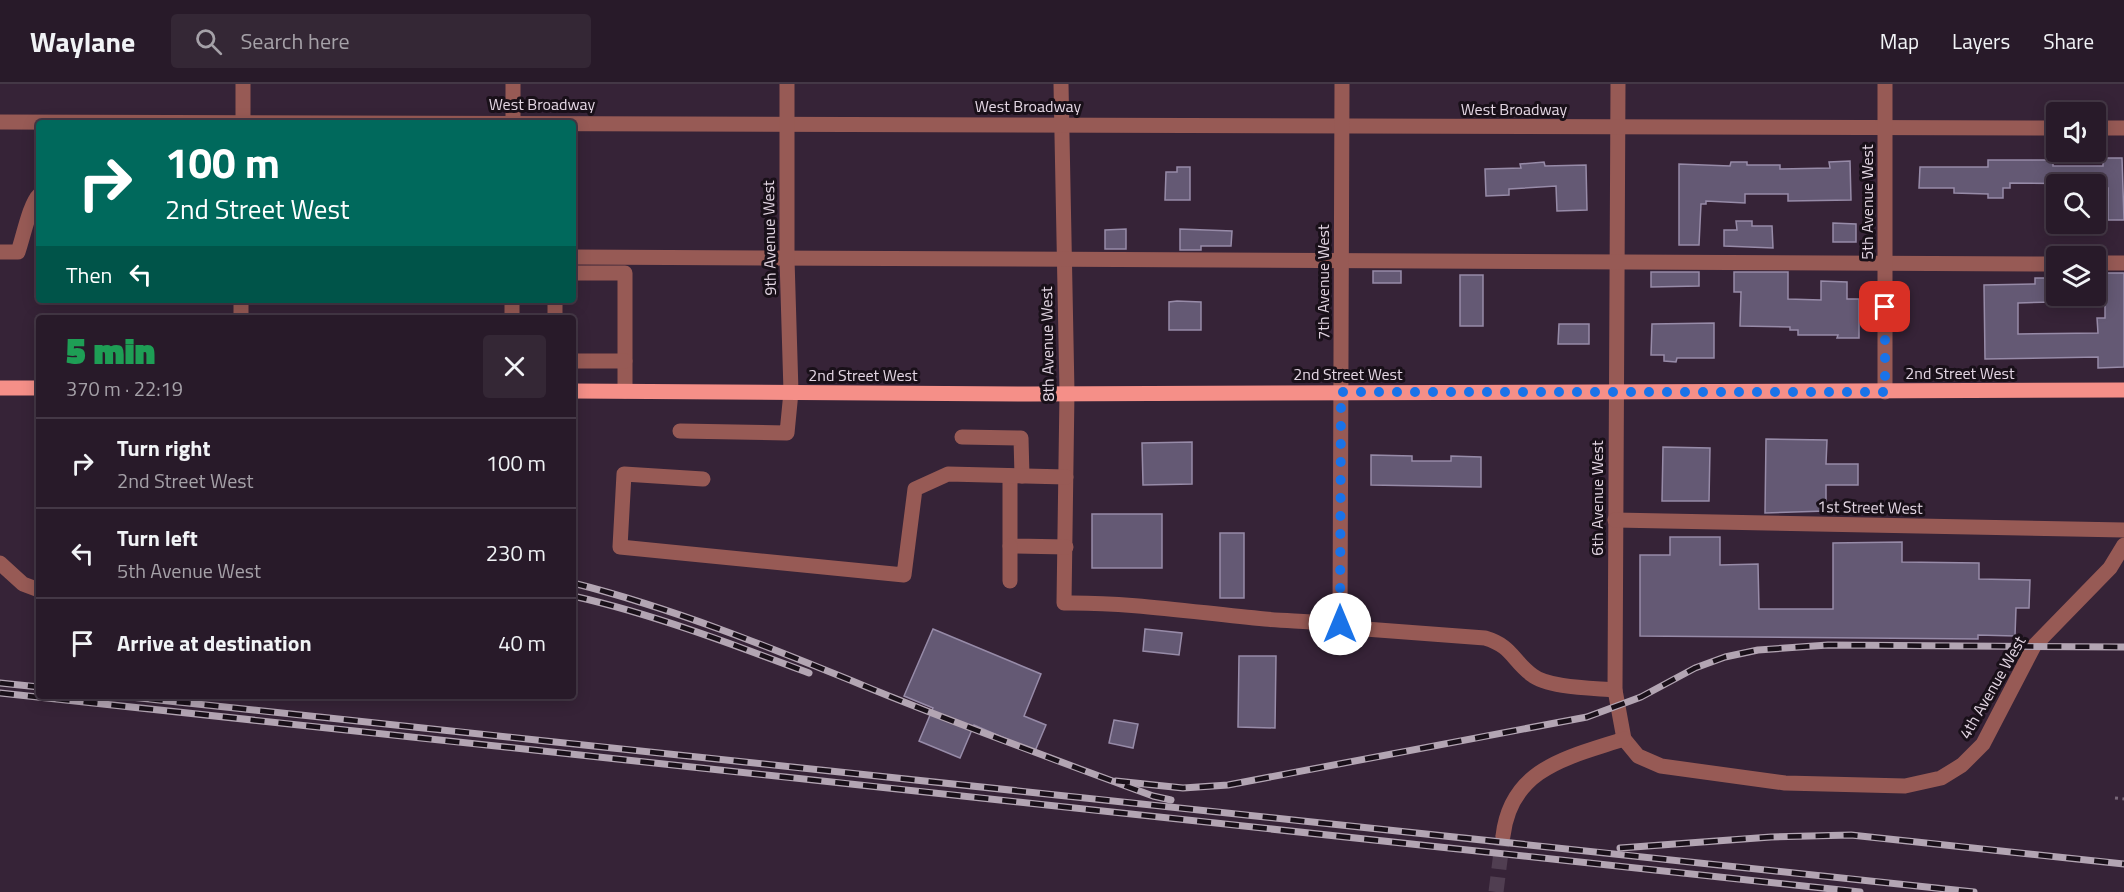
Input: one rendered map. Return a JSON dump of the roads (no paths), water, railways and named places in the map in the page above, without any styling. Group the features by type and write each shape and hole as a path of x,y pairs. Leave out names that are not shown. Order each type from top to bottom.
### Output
{"main road":[{"path":"0,388 36,388"},
{"name":"2nd Street West","path":"576,391 1885,392 2124,390"}],"street":[{"path":"243,84 243,120"},
{"path":"513,84 513,120"},
{"name":"9th Avenue West","path":"680,431 788,433 791,392 787,259 787,84"},
{"name":"8th Avenue West","path":"1061,84 1066,392 1064,603 1147,605 1267,619 1340,624"},
{"name":"7th Avenue West","path":"1340,624 1342,84"},
{"name":"6th Avenue West","path":"1618,84 1615,690 1624,739"},
{"name":"5th Avenue West","path":"1885,84 1885,392"},
{"name":"West Broadway","path":"0,122 36,122"},
{"name":"West Broadway","path":"576,122 2046,128"},
{"path":"2106,128 2124,128"},
{"path":"0,252 18,252 28,225 33,200 36,198"},
{"path":"576,257 1617,264 2046,264"},
{"path":"2106,263 2124,262"},
{"path":"576,273 625,273 625,391"},
{"path":"576,361 625,361"},
{"path":"962,437 1021,438 1010,546 1010,580"},
{"path":"703,479 624,474 620,547 904,575 915,489 948,474 1066,477"},
{"name":"1st Street West","path":"1615,520 2124,530"},
{"name":"4th Avenue West","path":"1624,739 1638,756 1661,766 1785,783 1905,786 1941,778 1962,765 1983,744 2034,646 2109,568 2124,545"},
{"path":"1010,546 1066,547"},
{"path":"0,563 23,584 36,589"},
{"path":"1340,624 1352,628 1485,638 1502,643 1533,677 1561,684 1615,690"},
{"path":"1503,836 1504,820 1512,803 1539,771 1556,762 1624,739"}],"tunnel":[{"path":"1496,892 1503,836"}],"railway":[{"path":"576,584 695,620 1023,748 1153,796 1171,800"},
{"path":"576,597 663,621 809,673"},
{"path":"1116,781 1183,788 1228,785 1587,717 1641,697 1695,668 1725,657 1758,650 1828,645 2124,647"},
{"path":"0,683 36,687"},
{"path":"0,693 36,697"},
{"path":"56,699 1860,892"},
{"path":"149,699 1974,892"},
{"path":"1620,848 1771,837 1851,835 2124,864"}]}
